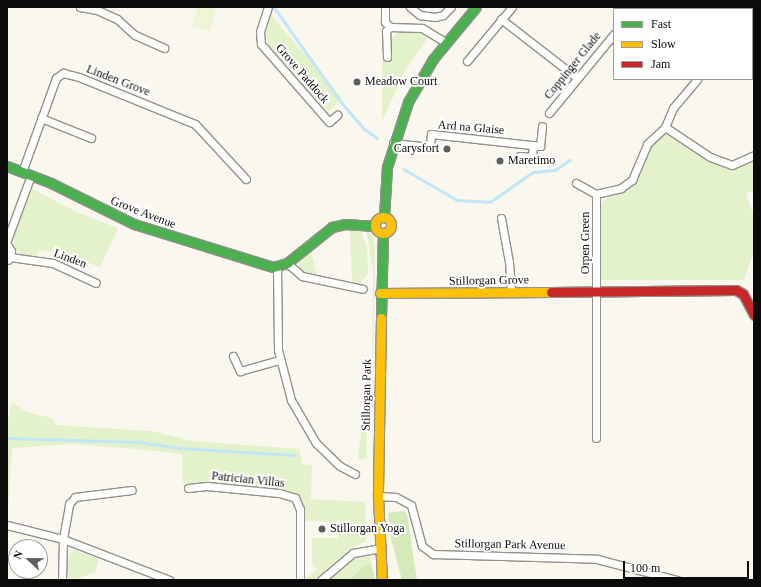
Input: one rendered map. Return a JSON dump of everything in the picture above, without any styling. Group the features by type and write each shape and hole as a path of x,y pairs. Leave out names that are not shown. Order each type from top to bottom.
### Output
{"street":[{"path":"80,7 97,10 117,19 135,35 164,48"},
{"path":"385,7 386,22 390,27"},
{"path":"410,7 420,15 435,17 443,15 451,7"},
{"name":"Stillorgan Park","path":"382,580 378,496 380,294 383,234 388,232 391,224 384,217 392,149 416,87 445,42 476,7"},
{"path":"467,61 512,7"},
{"name":"Grove Paddock","path":"267,9 260,32 261,44 329,122 337,115"},
{"path":"501,19 577,78"},
{"path":"387,57 386,30 390,27 422,28 445,42"},
{"name":"Coppinger Glade","path":"549,113 613,35"},
{"name":"Linden Grove","path":"22,172 56,78 63,73 79,77 196,124 246,179"},
{"path":"696,80 673,108 665,126 710,157 732,165 754,155"},
{"path":"41,118 91,138"},
{"path":"520,156 532,157 533,145 540,146 542,126"},
{"name":"Orpen Green","path":"576,183 596,194 621,188 632,180 647,144 665,126"},
{"name":"Ard na Glaise","path":"392,149 430,147 431,134 533,145"},
{"name":"Grove Avenue","path":"7,166 31,175 148,230 277,267"},
{"path":"7,240 31,175"},
{"name":"Orpen Green","path":"596,194 598,291"},
{"path":"383,234 376,230 375,226 377,219 384,217"},
{"path":"501,218 509,262 512,293"},
{"path":"355,474 328,455 309,435 291,400 280,360 276,323 277,267 287,263 332,227 345,224 375,226"},
{"name":"Linden","path":"7,244 11,251 9,258 54,263 96,283"},
{"path":"287,263 302,276 363,289"},
{"name":"Stillorgan Grove","path":"380,294 736,290 743,294 754,315"},
{"path":"596,438 598,291"},
{"path":"233,356 240,371 280,360"},
{"name":"Patrician Villas","path":"188,488 207,486 286,494 295,498 300,509 300,580"},
{"path":"62,580 63,538 69,504 75,497 132,490"},
{"name":"Stillorgan Park Avenue","path":"378,496 396,497 411,505 422,546 433,554 597,559 677,580"},
{"path":"7,525 63,538 169,580"},
{"path":"321,580 353,553 362,549 380,552"},
{"name":"Stillorgan Park","path":"380,552 389,580"}],"green space":[{"path":"197,7 216,7 210,31 192,27"},
{"path":"271,15 342,98 328,112 268,44 266,35"},
{"path":"399,31 415,31 429,36 405,71 382,121 382,59 390,59 391,39"},
{"path":"666,134 719,166 736,169 754,162 754,190 746,193 754,218 754,251 744,280 600,280 600,205 604,200 632,186 641,174 649,147 658,137"},
{"path":"32,189 77,212 118,228 100,267 59,252 38,250 37,256 24,256 16,250 13,236"},
{"path":"366,229 373,236 375,246 372,533 373,271"},
{"path":"350,231 361,231 367,248 368,274 360,284 352,283"},
{"path":"311,251 317,277 299,268 299,263"},
{"path":"366,400 367,458 359,461 358,454"},
{"path":"12,401 26,412 52,418 56,425 151,431 193,441 299,449 302,464 312,465 311,499 365,502 366,541 349,550 315,579 305,580 317,569 312,564 312,538 338,538 339,522 303,521 303,507 298,497 292,491 183,483 182,454 136,449 72,444 12,448 8,510 7,426"},
{"path":"403,511 407,514 417,580 402,580 391,539 388,513"},
{"path":"75,550 99,559 95,572 80,578 66,578 70,552"},
{"path":"363,555 370,557 375,580 328,580 351,558"},
{"path":"371,565 375,580 349,580 364,566"}],"waterway":[{"path":"274,7 342,103 365,129 377,138"},
{"path":"404,169 457,200 490,202 533,172 555,170 570,160"},
{"path":"7,438 138,442 180,448 294,455"}],"traffic: fast":[{"path":"384,217 387,167 408,102 433,59 476,7"},
{"path":"7,166 51,183 134,224 273,267 287,263 332,227 345,224 375,226"},
{"path":"381,318 383,233"}],"traffic: slow":[{"path":"380,217 386,217 391,222 391,225 389,231 386,233 380,233 375,228 375,222 380,217"},
{"path":"380,293 551,292"},
{"path":"381,318 378,496 382,580"}],"traffic: jam":[{"path":"551,292 736,290 743,294 754,315"}],"place":[{"name":"Meadow Court","path":"357,82"},
{"name":"Carysfort","path":"447,149"},
{"name":"Maretimo","path":"500,161"},
{"name":"Stillorgan Yoga","path":"322,529"}]}
